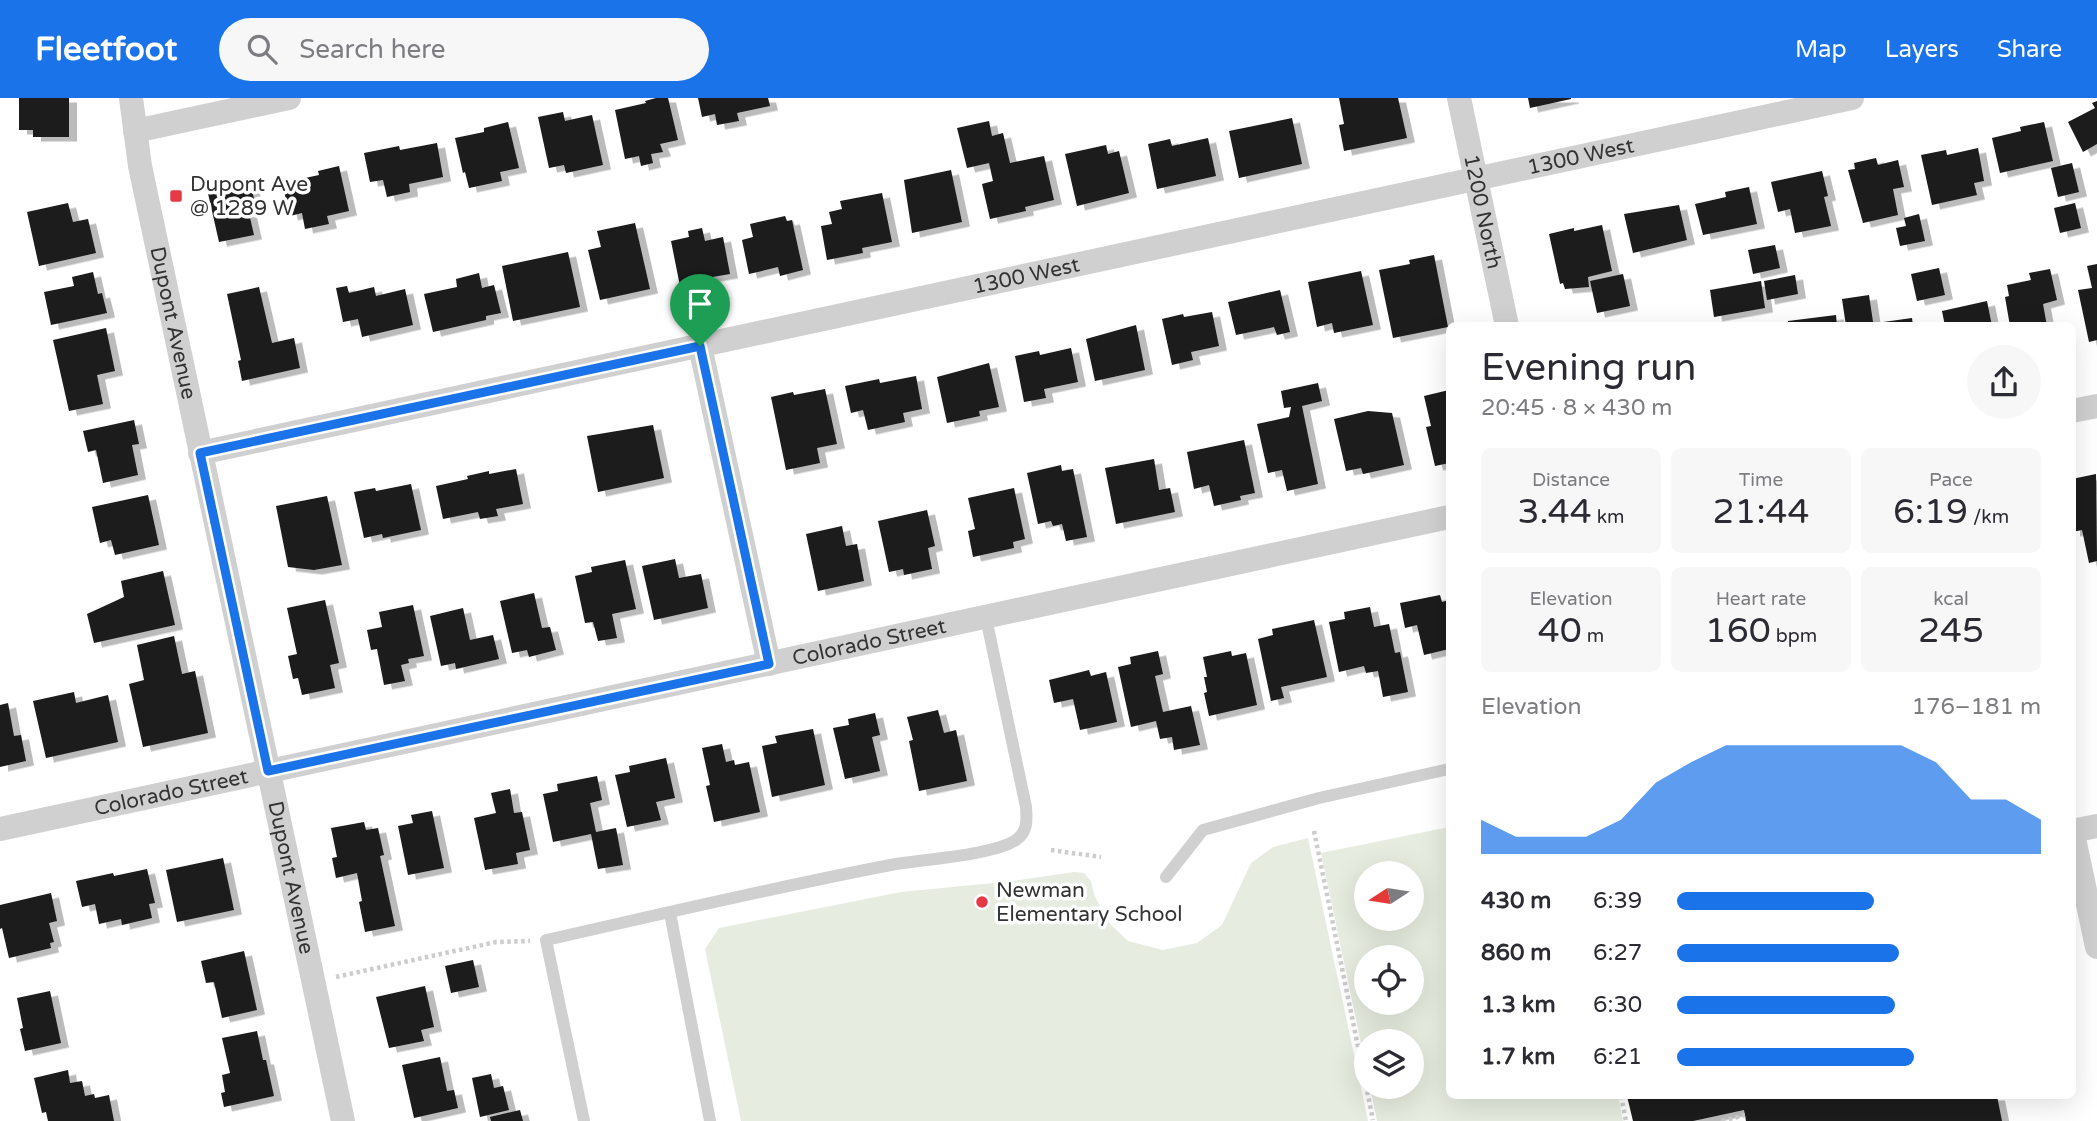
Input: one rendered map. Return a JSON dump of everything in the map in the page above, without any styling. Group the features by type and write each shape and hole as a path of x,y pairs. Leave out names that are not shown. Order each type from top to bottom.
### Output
{"street":[{"name":"Dupont Avenue","path":"131,98 140,166 343,1121"},
{"path":"135,131 289,98"},
{"name":"1200 North","path":"1459,98 1506,322"},
{"name":"1300 West","path":"200,453 1852,98"},
{"path":"700,346 769,664"},
{"path":"2076,410 2097,406"},
{"name":"Colorado Street","path":"0,829 1446,518"},
{"path":"2076,829 2097,825"},
{"path":"2076,849 2097,947"}],"lane":[{"path":"584,1121 546,940 896,864 992,849 1020,838 1027,821 1026,807 986,618"},
{"path":"1166,877 1203,830 1319,798 1446,770"},
{"path":"670,913 710,1121"}],"path":[{"path":"1314,831 1373,1120"},
{"path":"1051,850 1101,858"},
{"path":"335,978 496,943 546,940"},
{"path":"1622,1099 1626,1121"},
{"path":"1723,1121 1745,1115"}],"shaded area":[{"path":"1446,828 1446,1099 1619,1099 1623,1121 1377,1121 1372,1099 1424,1099 1424,1029 1358,1029 1355,1015 1424,1015 1424,945 1354,945 1354,1010 1321,853"},
{"path":"1308,838 1354,1055 1354,1099 1363,1099 1368,1121 741,1121 705,949 719,928 901,892 1074,872 1084,873 1091,881 1107,921 1128,941 1163,950 1197,943 1222,925 1251,863 1273,847"}],"building":[{"path":"19,98 69,98 69,137 33,137 33,130 19,130"},
{"path":"656,98 668,98 678,140 660,144 663,152 651,154 653,163 641,166 639,156 625,159 615,110"},
{"path":"698,98 768,98 770,106 737,113 739,121 717,125 715,114 702,117"},
{"path":"1339,98 1398,98 1407,138 1344,151 1339,125 1344,124"},
{"path":"1528,98 1571,98 1571,99 1530,108"},
{"path":"2097,101 2097,144 2083,152 2068,122 2095,108 2092,103"},
{"path":"563,112 565,121 592,115 603,165 566,173 564,165 549,168 538,117"},
{"path":"1292,118 1302,164 1239,178 1229,131"},
{"path":"989,121 992,136 1003,133 1010,163 1044,156 1054,200 1025,207 1026,211 990,219 982,184 993,181 989,163 967,168 957,128"},
{"path":"508,122 519,168 500,172 502,181 469,188 455,138 484,132 484,128"},
{"path":"2044,122 2053,161 2000,173 1992,138 2021,131 2020,127"},
{"path":"1208,138 1216,176 1157,189 1148,144 1170,139 1172,146"},
{"path":"437,143 443,177 409,184 410,192 387,197 383,180 370,182 364,153 399,146 400,150"},
{"path":"1106,145 1108,154 1119,151 1129,193 1077,206 1065,154"},
{"path":"1978,148 1984,181 1974,183 1977,195 1932,205 1921,155 1946,150 1947,155"},
{"path":"1876,158 1878,165 1898,160 1904,187 1893,189 1898,215 1863,223 1848,170 1855,169 1854,163"},
{"path":"2072,163 2079,192 2058,197 2051,168"},
{"path":"339,166 349,211 327,216 329,224 305,229 302,213 290,216 282,183 319,175 318,171"},
{"path":"951,170 962,222 912,233 904,180"},
{"path":"1822,171 1828,196 1824,197 1831,226 1795,233 1790,209 1778,212 1771,182"},
{"path":"250,180 254,199 246,200 254,235 219,242 207,189"},
{"path":"1749,187 1757,224 1703,235 1695,204 1726,197 1725,192"},
{"path":"882,193 892,242 862,248 863,253 827,260 821,226 832,224 829,212 842,209 840,201"},
{"path":"68,203 73,222 88,219 96,253 39,266 27,212"},
{"path":"2075,203 2081,228 2060,233 2054,208"},
{"path":"1679,205 1687,240 1633,253 1624,214"},
{"path":"1919,214 1925,241 1900,246 1896,228 1906,226 1904,218"},
{"path":"785,216 787,221 792,220 803,270 780,276 778,267 749,274 742,240 753,237 750,224"},
{"path":"635,223 650,289 600,300 588,250 601,247 597,231"},
{"path":"1602,225 1612,271 1588,277 1589,287 1565,289 1563,283 1560,284 1549,234"},
{"path":"702,228 705,241 723,237 730,274 701,279 703,286 681,291 671,241 689,237 688,231"},
{"path":"1775,245 1780,268 1753,274 1748,250"},
{"path":"568,252 580,307 513,321 502,266"},
{"path":"1434,255 1446,327 1393,338 1379,270 1410,264 1409,260"},
{"path":"2097,264 2097,340 2089,342 2078,290 2092,288 2087,266"},
{"path":"1939,268 1945,295 1917,301 1911,274"},
{"path":"2050,269 2057,300 2043,304 2046,322 2009,322 2005,297 2009,296 2007,285 2031,280 2029,273"},
{"path":"1361,271 1373,325 1334,333 1332,323 1317,327 1308,282"},
{"path":"93,272 98,294 102,293 107,313 51,325 44,292 74,286 72,277"},
{"path":"479,273 482,288 494,285 501,313 486,316 486,320 433,332 424,294 457,287 456,279"},
{"path":"1623,274 1630,306 1597,313 1590,281"},
{"path":"1795,275 1798,294 1767,300 1764,281"},
{"path":"1761,281 1765,308 1714,317 1710,290"},
{"path":"347,286 349,293 374,287 376,296 405,289 413,325 362,337 358,319 343,322 336,288"},
{"path":"259,287 272,343 294,338 300,368 242,381 238,361 241,360 227,294"},
{"path":"1280,290 1290,332 1277,335 1274,327 1236,335 1228,302"},
{"path":"1869,295 1873,322 1845,322 1842,299"},
{"path":"1987,301 1991,322 1944,322 1942,311"},
{"path":"1212,312 1219,346 1191,352 1193,360 1172,365 1162,319"},
{"path":"1836,315 1837,322 1788,322"},
{"path":"1912,318 1912,322 1883,322"},
{"path":"1136,325 1145,370 1095,381 1086,339"},
{"path":"106,328 115,371 97,375 103,404 69,411 53,340"},
{"path":"1071,348 1078,382 1044,389 1046,398 1024,402 1015,356 1039,351 1040,355"},
{"path":"989,363 999,407 979,411 980,416 947,423 937,377"},
{"path":"916,376 922,409 903,413 905,422 868,430 863,410 851,413 845,386 879,379 880,383"},
{"path":"1318,383 1322,401 1302,406 1318,484 1287,491 1282,470 1268,473 1257,424 1289,417 1291,407 1284,408 1281,391"},
{"path":"825,389 837,444 817,448 820,463 786,470 771,397"},
{"path":"1446,391 1446,464 1435,466 1426,427 1431,426 1424,396"},
{"path":"1368,411 1392,413 1404,465 1363,474 1361,468 1346,471 1334,419"},
{"path":"134,420 139,444 132,445 138,475 103,483 96,450 88,452 83,431"},
{"path":"653,425 664,478 598,492 587,436"},
{"path":"1244,440 1255,493 1240,496 1241,500 1214,506 1209,485 1194,489 1187,452"},
{"path":"1154,459 1159,490 1170,488 1175,512 1116,524 1105,468"},
{"path":"1061,465 1062,471 1073,469 1087,537 1066,541 1062,524 1053,526 1051,521 1038,524 1027,473"},
{"path":"516,469 523,504 496,509 498,516 480,519 478,512 443,519 436,486 489,471 489,474"},
{"path":"2096,474 2097,561 2089,563 2082,530 2076,531 2076,478"},
{"path":"411,484 421,530 383,538 382,534 364,538 354,492"},
{"path":"1014,488 1025,539 1013,542 1014,548 973,557 968,531 975,529 968,498"},
{"path":"148,495 159,545 115,555 111,540 100,543 92,507"},
{"path":"327,496 342,565 314,570 288,567 276,506"},
{"path":"927,510 935,546 928,548 932,569 904,575 903,569 889,572 878,521"},
{"path":"842,526 846,546 857,544 864,581 818,591 806,534"},
{"path":"675,559 679,578 701,574 708,608 654,620 642,566"},
{"path":"625,560 636,609 612,614 617,638 598,641 593,622 585,623 575,576 592,572 591,567"},
{"path":"163,571 175,625 94,643 87,614 124,597 121,581"},
{"path":"534,593 542,628 550,627 556,650 529,657 527,650 512,653 500,601"},
{"path":"1440,595 1442,602 1446,601 1446,650 1424,655 1417,625 1405,628 1400,603"},
{"path":"325,600 339,663 330,665 335,688 302,695 298,678 293,679 288,656 297,654 287,608"},
{"path":"413,605 424,656 408,659 409,663 401,665 405,681 384,685 377,649 371,650 367,630 382,627 379,612"},
{"path":"1370,607 1374,627 1389,624 1395,653 1400,652 1408,692 1383,697 1378,671 1366,673 1364,666 1339,672 1329,622 1345,619 1344,612"},
{"path":"463,608 470,640 493,635 499,659 456,669 455,663 441,666 430,616"},
{"path":"1314,620 1327,677 1281,687 1284,698 1271,701 1258,639 1273,635 1272,629"},
{"path":"174,636 182,674 195,671 208,733 143,747 129,684 144,680 137,645"},
{"path":"1158,651 1163,674 1155,676 1163,712 1191,706 1200,745 1174,750 1172,737 1160,739 1156,721 1131,727 1118,667 1131,664 1130,657"},
{"path":"1231,651 1232,656 1246,653 1257,705 1209,716 1204,693 1207,692 1204,677 1207,677 1203,657"},
{"path":"1089,670 1091,676 1106,672 1117,722 1080,730 1073,699 1054,703 1049,680"},
{"path":"74,692 76,703 108,695 118,742 46,758 33,701"},
{"path":"8,703 14,736 21,735 26,761 0,767 0,705"},
{"path":"938,710 944,733 956,730 967,781 919,791 909,741 913,740 907,717"},
{"path":"875,713 880,735 872,737 880,771 845,779 833,728 849,725 848,719"},
{"path":"813,729 825,785 772,797 762,746 777,743 775,736"},
{"path":"722,744 726,762 734,760 735,765 749,762 760,812 714,822 706,786 710,785 702,748"},
{"path":"666,758 675,798 656,802 661,820 627,827 615,775 630,772 629,766"},
{"path":"597,776 602,800 590,803 596,832 616,828 623,865 598,869 591,834 553,842 543,794 558,791 557,784"},
{"path":"510,789 514,813 522,812 530,850 516,853 518,864 485,870 474,818 496,813 491,793"},
{"path":"432,811 444,868 408,875 398,826 413,823 411,815"},
{"path":"364,822 366,830 378,828 384,855 380,856 395,926 365,932 357,873 336,878 332,858 337,857 331,828"},
{"path":"223,858 234,910 177,922 166,870"},
{"path":"147,869 155,903 149,904 152,918 122,925 121,919 99,924 95,904 82,907 76,881"},
{"path":"51,893 57,921 49,923 54,942 50,943 51,948 9,958 2,928 0,929 0,905"},
{"path":"244,951 257,1010 222,1018 214,982 206,983 201,961"},
{"path":"473,960 479,987 451,993 445,966"},
{"path":"425,986 434,1027 421,1030 424,1041 389,1048 376,997"},
{"path":"50,991 61,1043 25,1051 17,998"},
{"path":"257,1031 274,1096 224,1107 221,1093 225,1092 222,1075 230,1073 222,1038"},
{"path":"440,1057 447,1091 454,1090 458,1108 414,1118 402,1065"},
{"path":"68,1070 70,1083 82,1081 85,1096 94,1094 95,1098 109,1095 114,1121 48,1121 46,1112 42,1113 34,1078"},
{"path":"491,1074 494,1088 503,1086 509,1110 480,1117 472,1078"},
{"path":"1628,1099 1998,1099 2002,1121 1746,1121 1744,1110 1693,1121 1633,1121"},
{"path":"520,1110 523,1121 491,1121 490,1117"}],"place":[{"name":"Dupont Ave @ 1289 W","path":"176,196"},
{"name":"Newman Elementary School","path":"982,902"}],"route":[{"path":"700,346 769,664 268,771 200,453 700,346"}]}
